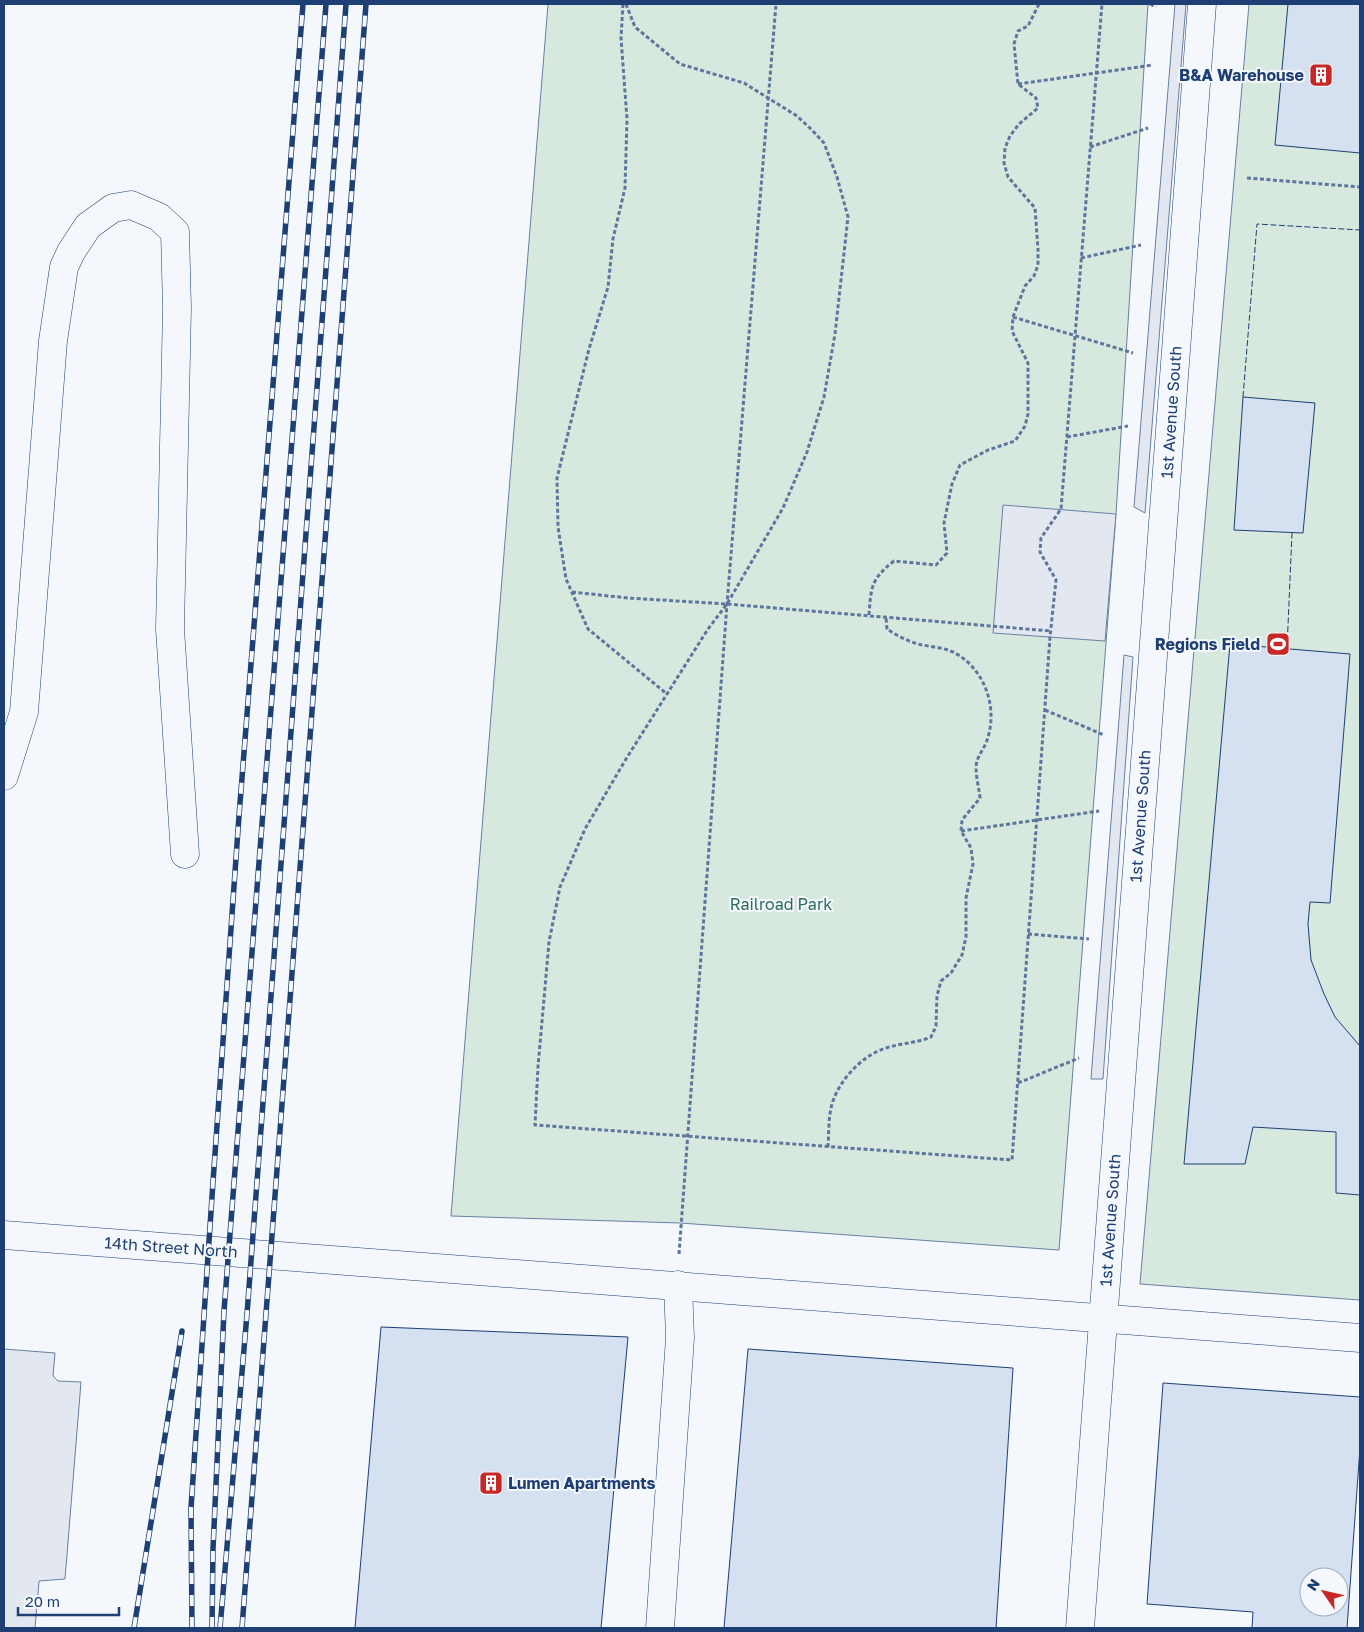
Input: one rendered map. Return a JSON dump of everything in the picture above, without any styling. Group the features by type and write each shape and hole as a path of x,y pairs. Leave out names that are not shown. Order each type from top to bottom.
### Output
{"street":[{"name":"1st Avenue South","path":"1080,1628 1202,4"},
{"path":"4,776 24,712 53,341 64,268 71,252 88,226 113,208 131,205 159,217 175,232 177,308 170,629 185,854"},
{"name":"14th Street North","path":"4,1236 338,1259 1360,1338"},
{"path":"660,1628 680,1338 678,1285"}],"path":[{"path":"624,4 635,27 680,64 744,83 769,97 796,116 824,143 837,177 848,218 835,334 824,397 807,452 782,508 727,604 708,629 667,694 586,829 560,887 548,942 538,1067 536,1125 1012,1160 1050,630 1056,580 1040,552 1041,538 1061,510 1102,4"},
{"path":"624,4 621,38 627,119 625,188 613,240 608,287 589,349 557,478 558,527 566,580 588,629 667,694"},
{"path":"678,1285 687,1136 727,604 776,4"},
{"path":"869,615 872,585 880,572 894,561 936,565 947,553 944,524 952,484 960,464 988,450 1015,442 1025,426 1028,414 1028,363 1012,331 1013,317 1025,286 1034,276 1038,265 1035,208 1008,177 1004,163 1005,148 1010,136 1019,124 1038,108 1036,98 1018,84 1014,44 1018,32 1028,26 1039,4"},
{"path":"1150,4 1156,7"},
{"path":"1018,84 1153,65"},
{"path":"1090,147 1148,128"},
{"path":"1247,178 1360,187"},
{"path":"1081,258 1141,244"},
{"path":"1013,317 1133,354"},
{"path":"1067,438 1128,426"},
{"path":"571,592 1050,630"},
{"path":"828,1147 833,1101 842,1082 871,1054 886,1048 920,1042 931,1037 936,1026 937,996 941,981 951,973 962,955 966,937 966,898 973,864 971,848 961,831 962,820 980,798 976,768 979,753 986,744 990,724 991,707 988,692 970,663 953,652 916,643 887,629 886,617"},
{"path":"1045,710 1104,735"},
{"path":"961,831 1099,811"},
{"path":"1028,934 1089,939"},
{"path":"1018,1083 1079,1058"}],"green space":[{"name":"Railroad Park","path":"548,4 1148,4 1116,514 1059,1250 680,1223 451,1216"},
{"name":"Regions Field","path":"1249,4 1360,4 1360,1300 1140,1284"}],"shaded area":[{"path":"1175,4 1186,4 1145,513 1134,507"},
{"path":"1003,505 1116,514 1105,641 993,633"},
{"path":"1124,655 1133,657 1103,1079 1091,1079"},
{"path":"4,1349 55,1353 53,1376 58,1381 81,1382 65,1579 39,1581 35,1628 4,1628"}],"building":[{"name":"B&A Warehouse","path":"1288,4 1360,4 1360,153 1275,145"},
{"path":"1243,397 1315,403 1303,533 1234,530"},
{"path":"1230,644 1350,654 1330,903 1310,902 1308,924 1311,960 1324,994 1335,1017 1360,1046 1360,1195 1336,1193 1336,1132 1253,1127 1245,1164 1184,1164"},
{"name":"Lumen Apartments","path":"381,1327 628,1337 601,1628 355,1628"},
{"path":"748,1349 1013,1368 996,1628 724,1628"},
{"path":"1163,1383 1360,1397 1360,1448 1349,1600 1349,1567 1299,1567 1299,1617 1348,1617 1347,1628 1252,1628 1253,1612 1147,1604"}],"railway":[{"path":"192,1628 191,1508 213,1182 239,816 303,4"},
{"path":"212,1628 213,1549 224,1311 326,4"},
{"path":"220,1628 247,1314 346,4"},
{"path":"242,1628 366,4"},
{"path":"134,1628 182,1331"}],"fence":[{"path":"1243,397 1257,224 1360,230"},
{"path":"1287,649 1292,533"}],"place":[{"name":"B&A Warehouse","path":"1321,75"},
{"name":"Regions Field","path":"1278,644"},
{"name":"Lumen Apartments","path":"491,1483"}]}
